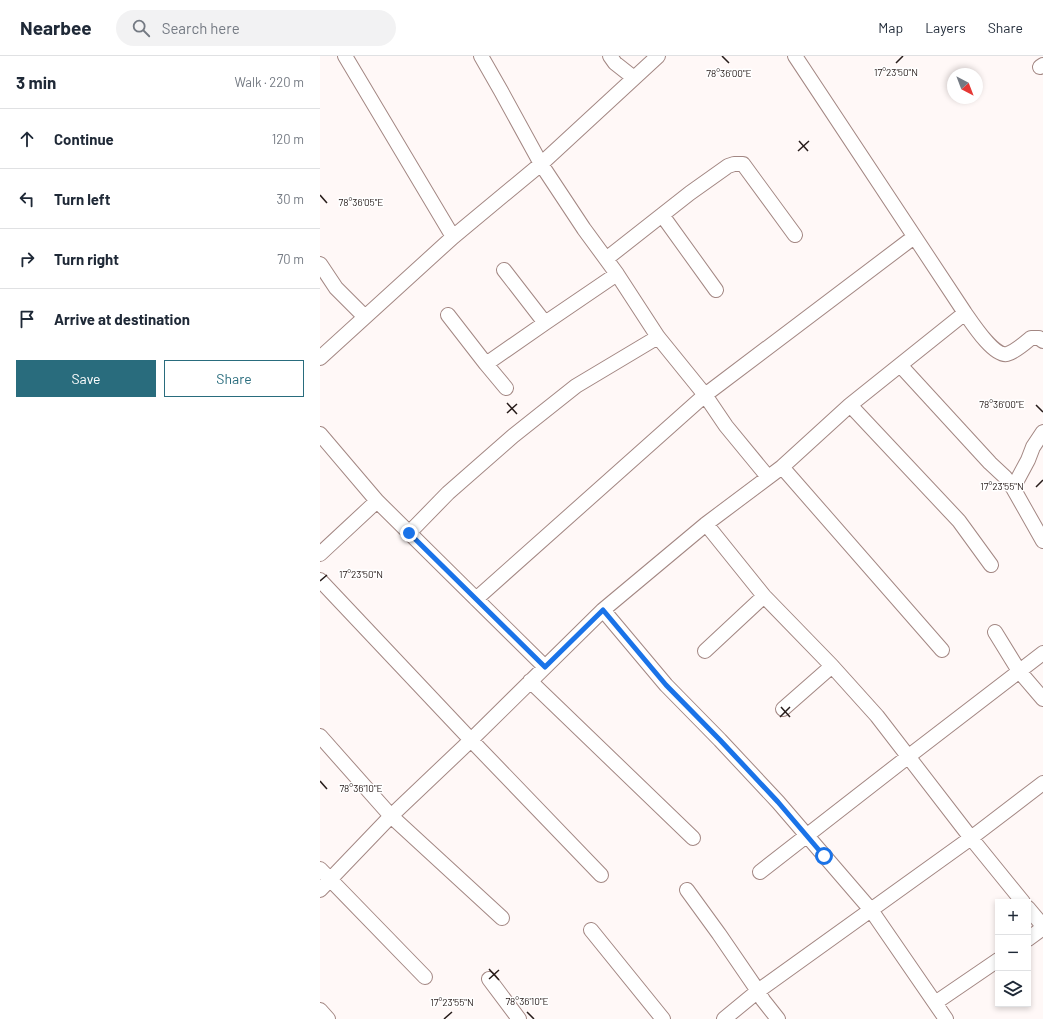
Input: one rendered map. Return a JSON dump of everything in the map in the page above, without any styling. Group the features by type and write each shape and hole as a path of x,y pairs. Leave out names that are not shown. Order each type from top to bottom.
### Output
{"street":[{"path":"345,56 453,237"},
{"path":"481,56 502,91 541,164 584,229 617,274 658,337 705,396 726,426 768,476"},
{"path":"610,56 615,63 634,78"},
{"path":"320,358 453,237 541,164 658,56"},
{"path":"795,56 965,313 989,344 1000,353 1007,354 1031,338 1039,338 1043,341"},
{"path":"606,259 690,193 728,166 734,164 743,164 795,235"},
{"path":"662,214 716,290"},
{"path":"476,599 705,396 914,237"},
{"path":"320,264 336,288 365,317"},
{"path":"504,270 545,323"},
{"path":"486,364 617,274"},
{"path":"320,890 391,816 471,740 603,610 706,524 782,467 850,405 965,313"},
{"path":"448,315 506,388"},
{"path":"409,533 448,493 513,436 576,386 658,337"},
{"path":"900,365 990,463 1005,477 1013,488 1043,541"},
{"path":"850,405 959,521 991,565"},
{"path":"1013,488 1028,460 1033,447 1043,432"},
{"path":"320,434 377,501 545,667"},
{"path":"782,467 942,650"},
{"path":"320,554 377,501"},
{"path":"706,524 764,596 832,666 877,716 971,838 1021,899"},
{"path":"320,580 601,875"},
{"path":"705,651 764,596"},
{"path":"603,610 666,685 778,802 871,910 946,1019"},
{"path":"995,632 1019,671 1043,699"},
{"path":"760,872 1043,653"},
{"path":"783,709 832,666"},
{"path":"530,681 692,838"},
{"path":"320,736 391,816 502,918"},
{"path":"724,1019 758,991 971,838 1043,783"},
{"path":"320,869 425,976"},
{"path":"687,890 719,934 763,1000 778,1019"},
{"path":"1031,912 1043,927 1031,937"},
{"path":"591,930 663,1019"},
{"path":"935,1003 995,962"},
{"path":"488,979 519,1019"},
{"path":"320,1010 328,1019"}],"route":[{"path":"409,533 545,667 603,610 666,685 778,802 824,856"}]}
